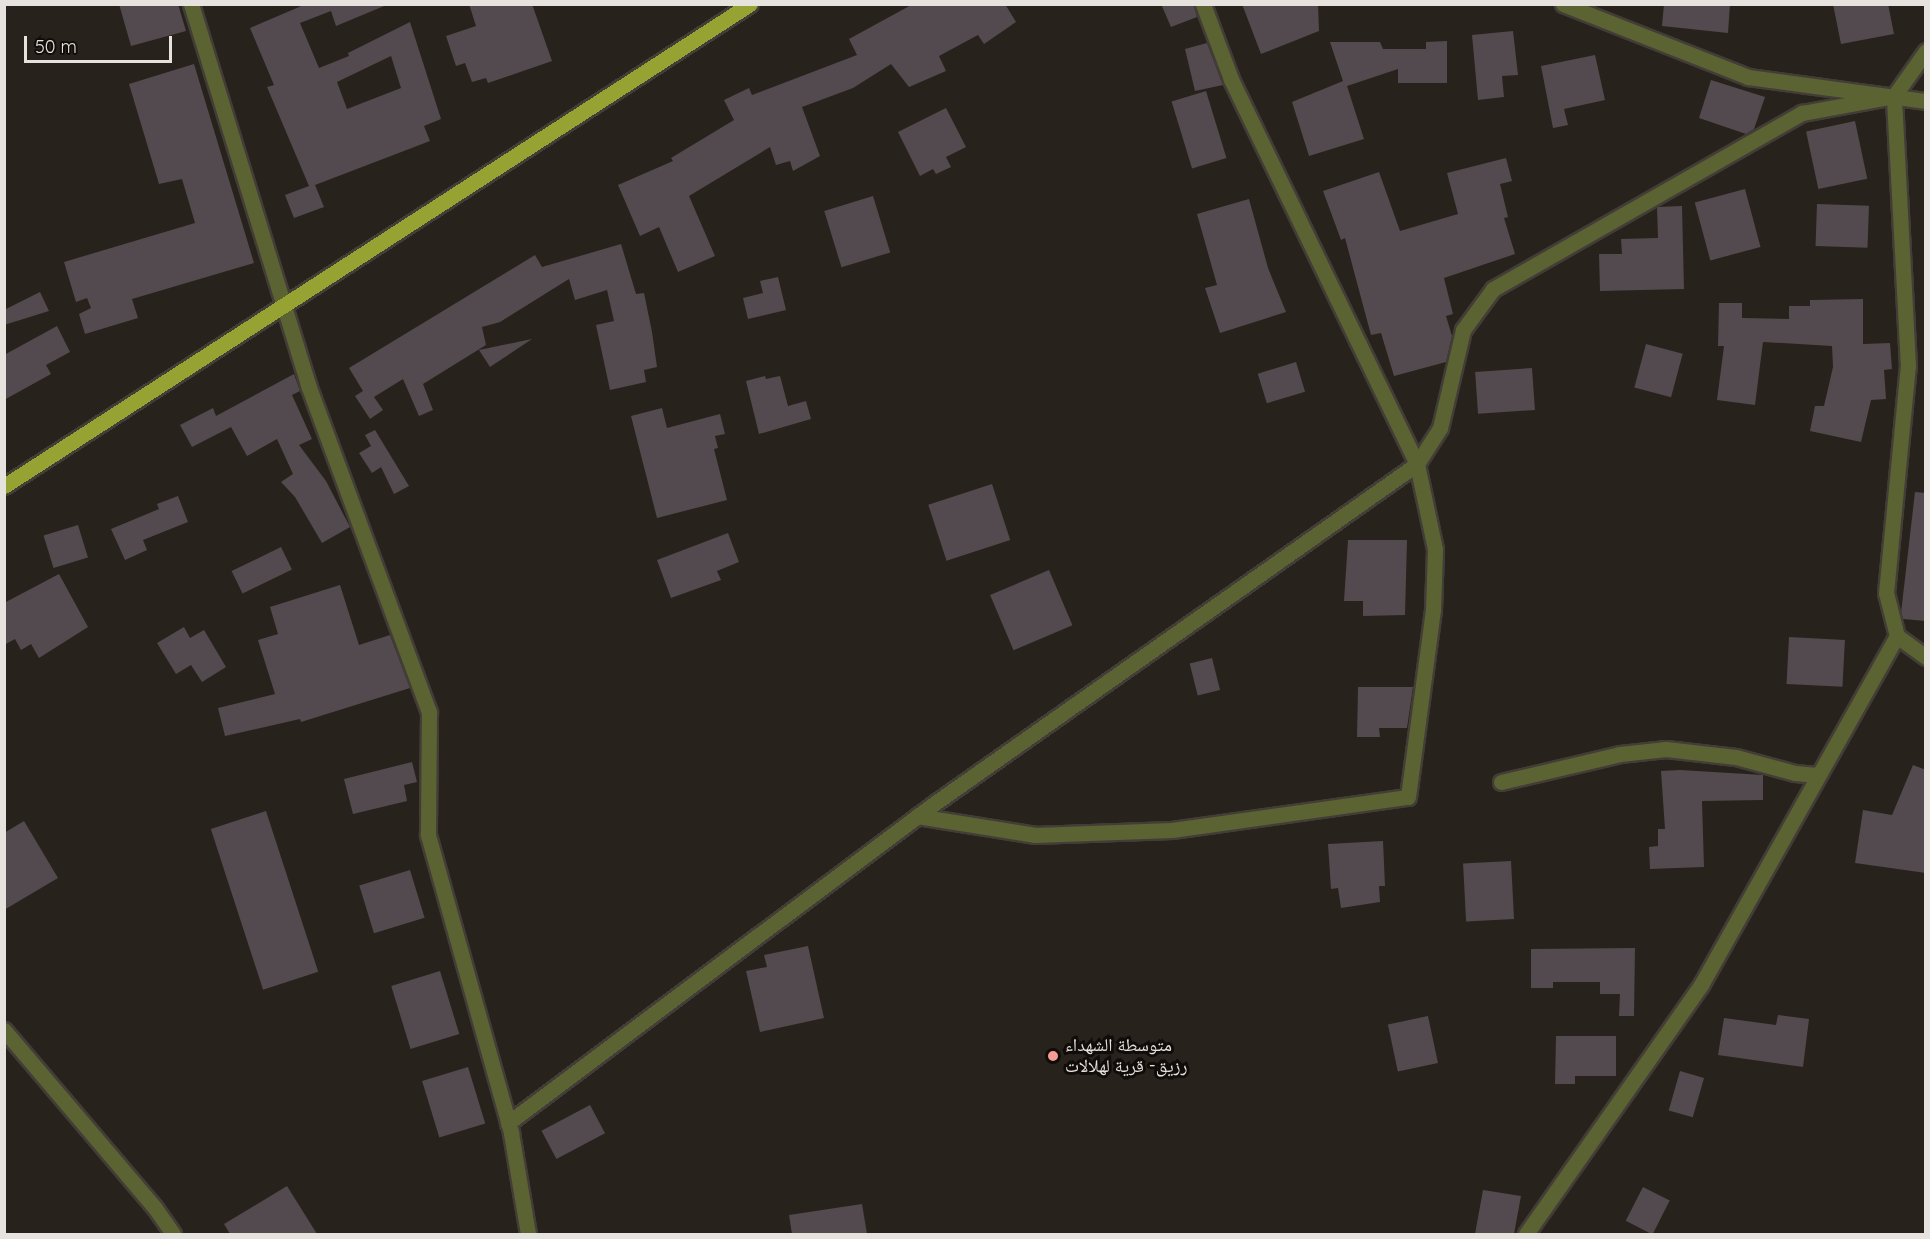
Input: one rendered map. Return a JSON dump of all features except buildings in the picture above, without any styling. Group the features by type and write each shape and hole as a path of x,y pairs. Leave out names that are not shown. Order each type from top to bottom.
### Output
{"main road":[{"path":"4,486 750,4"}],"street":[{"path":"190,4 283,306 429,712 428,835 508,1123 528,1234"},
{"path":"917,816 1035,835 1172,830 1408,797 1433,610 1435,549 1417,464 1231,79 1203,4"},
{"path":"1563,4 1748,78 1926,101"},
{"path":"1926,51 1894,96 1908,366 1886,592 1897,636 1926,657"},
{"path":"508,1123 917,816 1417,464 1440,428 1463,330 1493,289 1803,113 1894,96"},
{"path":"1527,1234 1701,984 1897,636"},
{"path":"1501,782 1620,754 1666,749 1736,757 1795,773 1818,775"},
{"path":"4,1030 155,1208 173,1234"}],"place":[{"name":"متوسطة الشهداء رزيق- قرية لهلالات","path":"1053,1056"}]}
